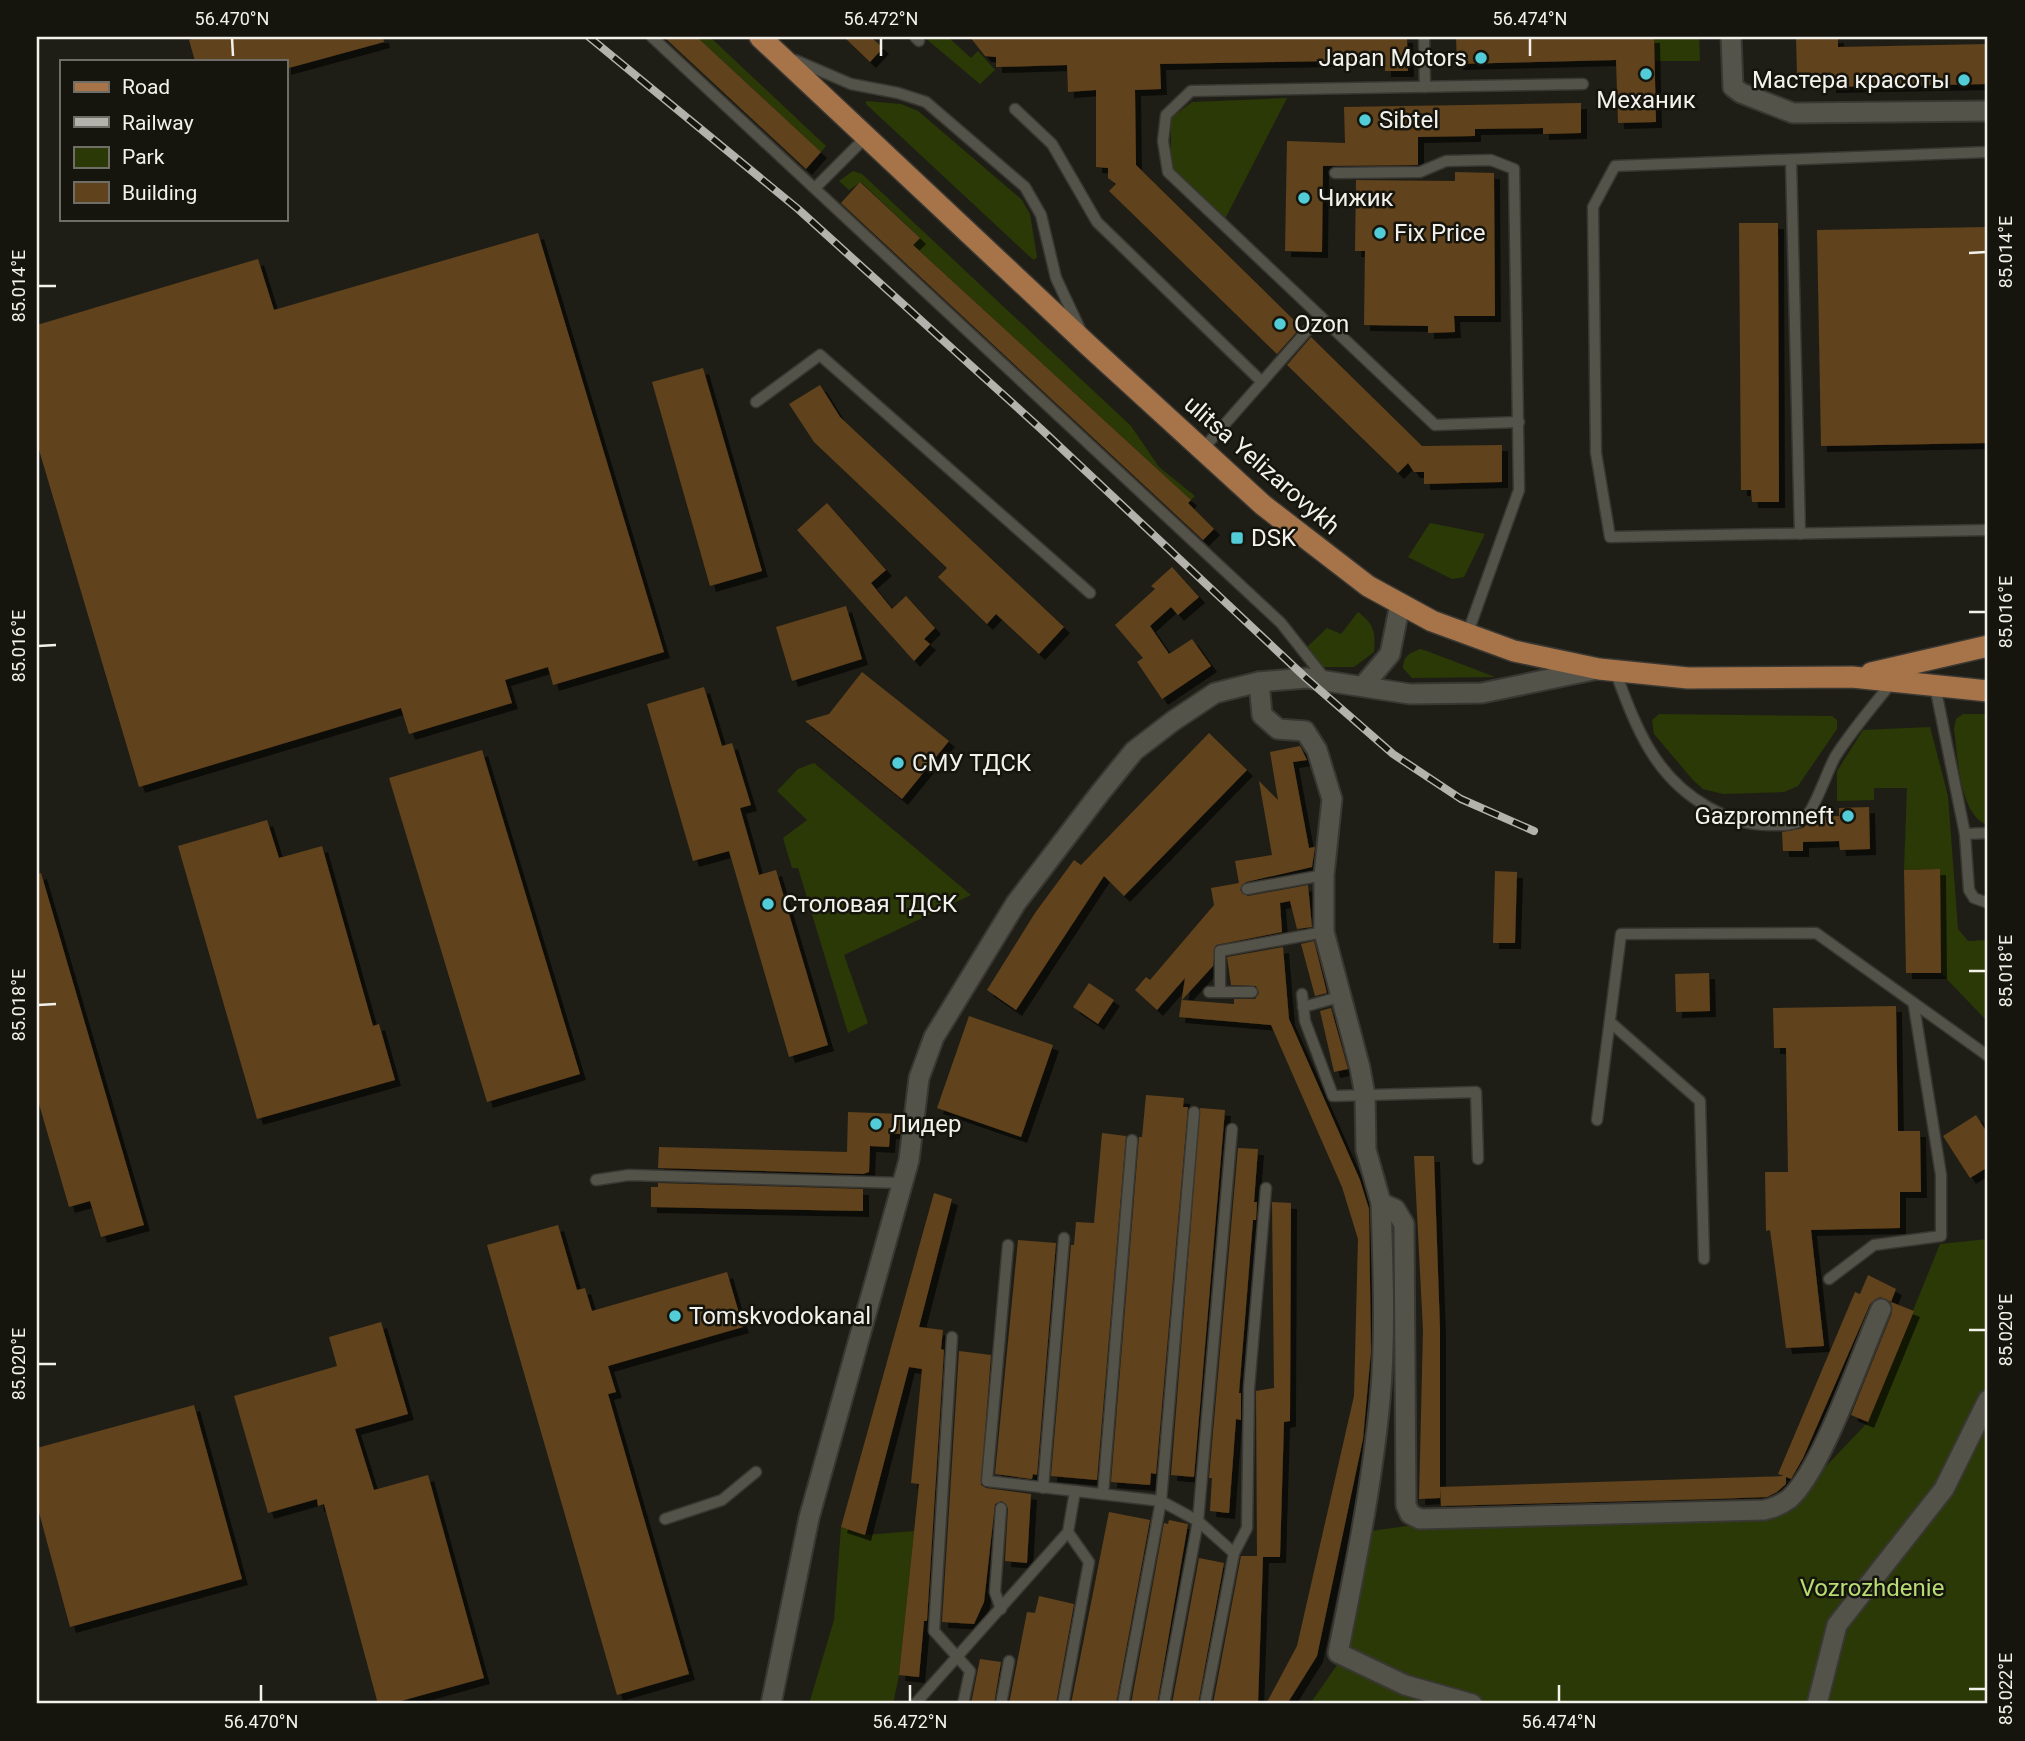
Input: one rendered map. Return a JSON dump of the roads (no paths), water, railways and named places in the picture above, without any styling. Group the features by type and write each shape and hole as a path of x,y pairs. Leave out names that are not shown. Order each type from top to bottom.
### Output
{"main road":[{"name":"ulitsa Yelizarovykh","path":"760,37 1202,450 1317,547 1368,586 1400,604 1467,636 1514,651 1607,670 1688,678 1852,677 1988,691"},
{"name":"ulitsa Yelizarovykh","path":"1852,677 1988,646"}],"street":[{"path":"1731,37 1733,87 1793,113 1988,111"},
{"path":"1364,685 1390,654 1400,604"},
{"path":"771,1704 809,1518 902,1183 915,1122 919,1078 934,1037 1016,903 1134,751 1215,693 1259,682 1326,680 1410,694 1482,693 1607,670"},
{"path":"1259,682 1262,715 1278,729 1305,731 1328,779 1332,799 1332,827 1324,875 1324,932 1343,996 1365,1095 1366,1150 1381,1203 1384,1297 1380,1399 1362,1534 1338,1653 1405,1685 1472,1704"},
{"path":"1381,1203 1395,1209 1404,1224 1406,1505 1410,1514 1420,1519 1764,1510 1777,1506 1790,1498 1821,1449 1881,1309"},
{"path":"1817,1704 1837,1625 1944,1489 1988,1400"}],"lane":[{"path":"652,37 1281,623 1326,680"},
{"path":"1424,37 1425,87"},
{"path":"777,53 851,84 898,93 926,102 1025,187 1041,215 1056,278 1088,345"},
{"path":"1519,422 1435,425 1168,172 1163,141 1166,115 1191,91 1583,84"},
{"path":"1015,109 1052,144 1097,222 1262,382"},
{"path":"815,188 866,137"},
{"path":"1988,152 1615,166 1593,207 1596,453 1610,537 1988,530"},
{"path":"1335,173 1420,172 1446,161 1491,160 1514,169 1520,490 1467,636"},
{"path":"1791,160 1800,534"},
{"path":"1202,450 1320,316"},
{"path":"756,402 820,355 1090,593"},
{"path":"1607,670 1661,770 1680,789 1703,804 1731,819 1756,825 1796,824 1809,814 1837,755 1893,681"},
{"path":"1935,685 1965,834 1969,890 1974,898 1988,903"},
{"path":"1965,834 1988,833"},
{"path":"1247,889 1324,875"},
{"path":"1220,992 1220,951 1324,932"},
{"path":"1597,1120 1621,934 1816,933 1914,1006 1988,1056"},
{"path":"1209,992 1252,992"},
{"path":"1302,994 1305,1021 1333,1096 1476,1092 1478,1159"},
{"path":"1303,1007 1343,996"},
{"path":"1829,1279 1874,1245 1941,1236 1941,1175 1914,1006"},
{"path":"1609,1022 1700,1101 1704,1259"},
{"path":"1123,1704 1161,1501 1194,1112"},
{"path":"1164,1704 1198,1521 1232,1129"},
{"path":"1103,1494 1132,1140"},
{"path":"596,1180 629,1175 902,1183"},
{"path":"1205,1704 1234,1553 1247,1528 1249,1388 1266,1188"},
{"path":"1043,1488 1064,1238"},
{"path":"1008,1245 988,1482 1161,1501 1198,1521 1234,1553"},
{"path":"953,1337 934,1631 970,1671 963,1704"},
{"path":"665,1519 722,1500 756,1472"},
{"path":"915,1704 1068,1532 1075,1491"},
{"path":"1001,1508 995,1592 1001,1609"},
{"path":"1063,1704 1089,1562 1068,1532"},
{"path":"1001,1704 1009,1661"}],"railway":[{"path":"589,37 798,209 1041,429 1306,678 1393,754 1461,799 1534,831"}],"place":[{"name":"Japan Motors","path":"1481,58"},
{"name":"Механик","path":"1646,74"},
{"name":"Мастера красоты","path":"1964,80"},
{"name":"Sibtel","path":"1365,120"},
{"name":"Чижик","path":"1304,198"},
{"name":"Fix Price","path":"1380,233"},
{"name":"Ozon","path":"1280,324"},
{"name":"DSK","path":"1237,538"},
{"name":"СМУ ТДСК","path":"898,763"},
{"name":"Gazpromneft","path":"1848,816"},
{"name":"Столовая ТДСК","path":"768,904"},
{"name":"Лидер","path":"876,1124"},
{"name":"Tomskvodokanal","path":"675,1316"}],"park label":[{"name":"Vozrozhdenie","path":"1872,1588"}]}
